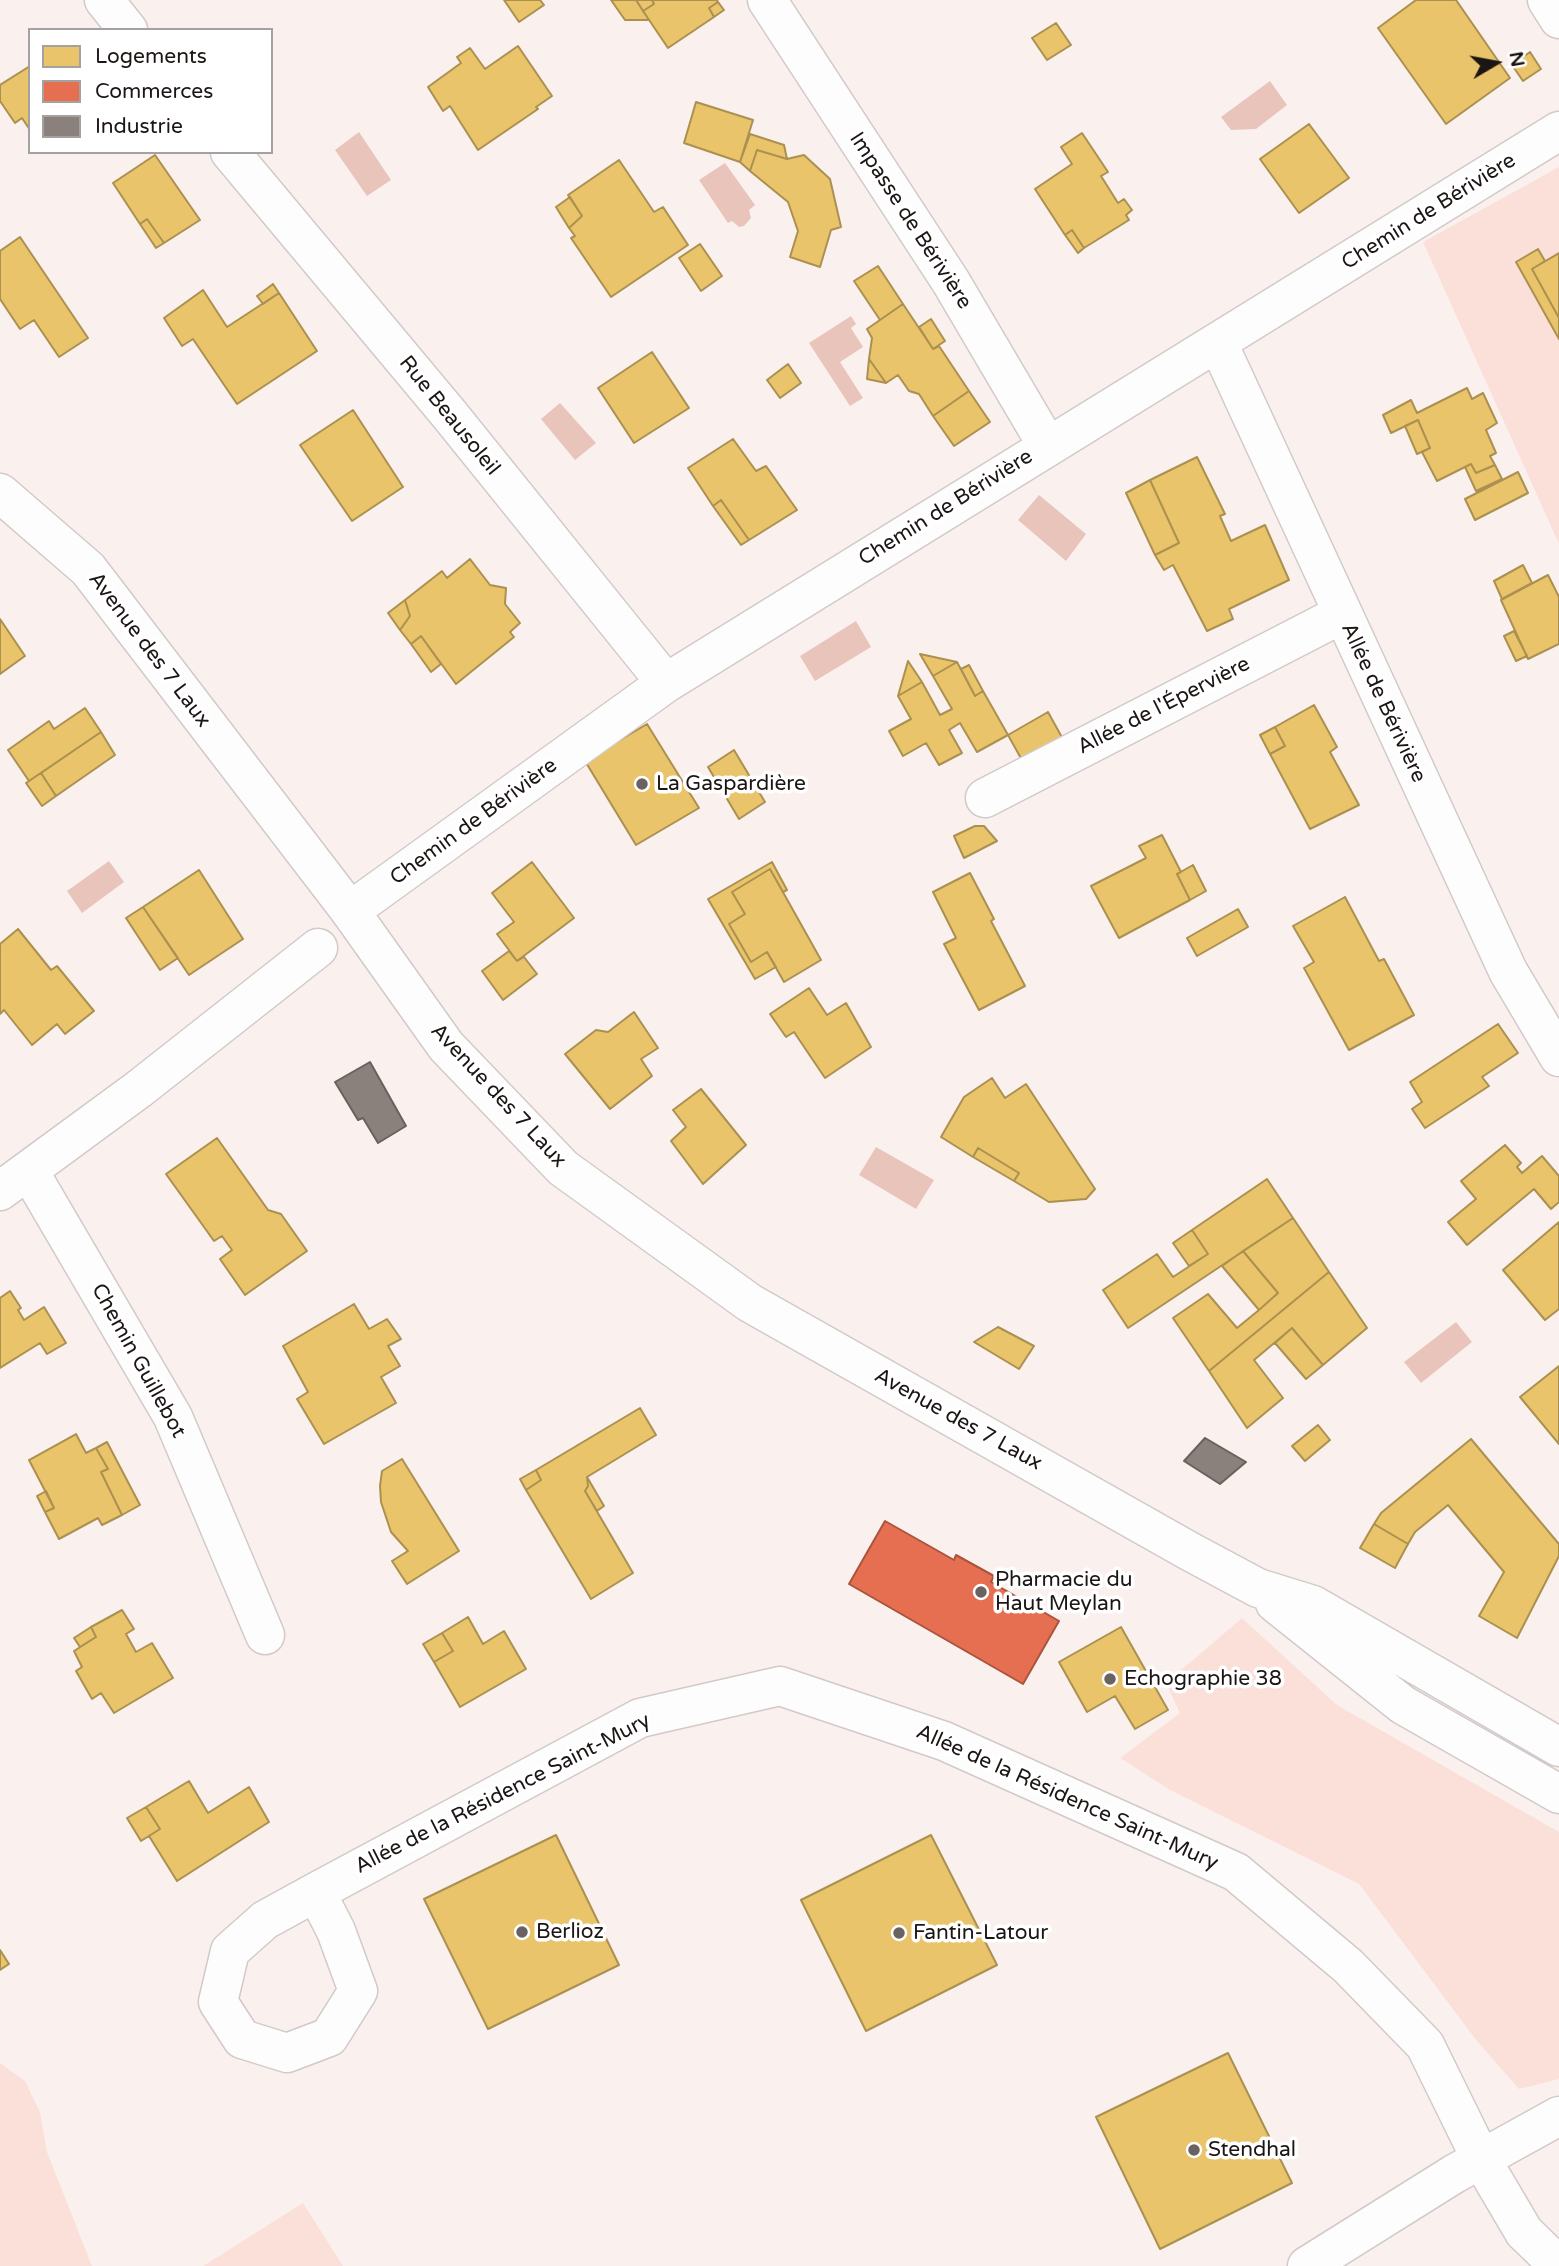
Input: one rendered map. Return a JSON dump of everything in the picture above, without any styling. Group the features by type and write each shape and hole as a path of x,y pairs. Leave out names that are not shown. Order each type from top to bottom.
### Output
{"street":[{"path":"104,0 126,28"},
{"name":"Impasse de Bérivière","path":"767,0 951,282 1047,445"},
{"path":"1547,0 1559,19"},
{"name":"Chemin de Bérivière","path":"350,911 666,682 1559,131"},
{"name":"Rue Beausoleil","path":"232,154 449,414 666,682"},
{"name":"Allée de Bérivière","path":"1218,343 1508,971 1559,1057"},
{"name":"Avenue des 7 Laux","path":"0,493 88,569 350,911 446,1046 563,1168 750,1303 1258,1588"},
{"name":"Allée de l'Épervière","path":"985,798 1342,614"},
{"path":"15,1181 139,1089 318,948"},
{"name":"Chemin Guillebot","path":"15,1181 173,1417 265,1635"},
{"path":"1258,1588 1313,1605 1559,1747"},
{"path":"1258,1588 1309,1633 1403,1705 1559,1794"},
{"name":"Allée de la Résidence Saint-Mury","path":"317,1892 640,1718 780,1686 944,1741 1236,1872 1348,1966 1425,2045 1481,2159 1524,2232 1559,2266"},
{"path":"1307,2266 1481,2159 1559,2116"}],"shaded area":[{"path":"1270,81 1287,105 1256,129 1231,130 1221,117"},
{"path":"359,132 391,180 367,196 335,150"},
{"path":"725,163 755,205 749,210 751,218 744,226 739,227 732,221 728,223 699,180"},
{"path":"1559,167 1559,544 1423,242"},
{"path":"851,316 856,324 851,328 863,347 840,362 863,398 850,406 809,343"},
{"path":"560,403 596,443 575,460 541,419"},
{"path":"1039,495 1086,534 1066,561 1018,520"},
{"path":"856,621 871,647 815,681 800,656"},
{"path":"109,861 124,882 82,913 67,891"},
{"path":"876,1147 934,1180 916,1209 859,1175"},
{"path":"1456,1322 1472,1342 1421,1383 1404,1362"},
{"path":"1242,1618 1337,1705 1559,1832 1559,2079 1519,2089 1476,2040 1359,1884 1170,1790 1120,1758 1180,1713 1166,1683"},
{"path":"0,2063 25,2081 40,2112 47,2152 92,2266 0,2266"},
{"path":"303,2203 343,2266 203,2266"}],"building: Logements":[{"path":"504,0 540,0 544,5 519,22"},
{"path":"611,0 636,0 649,20 625,20"},
{"path":"636,0 652,0 654,4 643,11"},
{"path":"652,0 718,2 709,8 714,17 668,48 643,11 654,4"},
{"path":"1416,0 1456,0 1510,78 1446,124 1378,28"},
{"path":"718,2 724,10 714,17 709,8"},
{"path":"1056,23 1071,45 1047,60 1032,38"},
{"path":"518,46 552,96 536,107 538,109 478,150 450,106 443,111 428,87 461,63 457,57 470,48 485,69"},
{"path":"1530,52 1541,69 1523,81 1512,65"},
{"path":"28,67 28,127 22,118 15,123 0,101 0,85"},
{"path":"696,102 753,120 740,162 684,143"},
{"path":"1309,124 1349,178 1299,213 1260,159"},
{"path":"1082,133 1108,172 1101,176 1118,203 1124,199 1132,210 1126,215 1129,220 1084,248 1072,230 1065,235 1035,189 1072,164 1061,147"},
{"path":"750,134 784,145 787,159 757,150 750,171 740,162"},
{"path":"757,150 787,159 804,155 830,179 841,227 831,230 820,267 790,257 798,231 788,202 750,171"},
{"path":"155,155 200,220 164,243 147,219 140,224 113,183"},
{"path":"619,160 654,212 663,207 688,245 611,297 571,238 575,236 569,228 582,216 568,195"},
{"path":"570,197 582,216 569,228 556,207"},
{"path":"147,219 164,243 156,248 140,224"},
{"path":"1072,230 1084,248 1078,253 1065,235"},
{"path":"20,237 88,338 59,357 34,320 20,329 0,299 0,251"},
{"path":"700,244 722,276 701,291 679,258"},
{"path":"1538,249 1545,261 1532,269 1559,318 1559,339 1516,262"},
{"path":"1559,253 1559,318 1532,269"},
{"path":"878,266 903,304 880,320 854,281"},
{"path":"273,284 279,293 263,304 257,296"},
{"path":"203,290 227,327 279,293 317,351 237,404 193,339 182,346 164,318"},
{"path":"903,304 933,349 939,346 969,391 933,416 919,394 909,391 898,375 886,383 869,359 872,338 867,329"},
{"path":"931,319 945,341 933,349 919,327"},
{"path":"652,352 689,408 634,443 598,388"},
{"path":"869,359 886,383 867,379"},
{"path":"788,364 801,383 780,398 767,380"},
{"path":"1467,388 1472,399 1483,393 1497,423 1486,430 1496,453 1490,456 1495,465 1476,473 1471,464 1437,481 1422,452 1430,448 1418,420 1391,433 1383,415 1411,400 1417,413"},
{"path":"969,391 990,422 954,446 933,416"},
{"path":"353,410 403,487 352,521 300,445"},
{"path":"1418,420 1430,448 1417,454 1405,426"},
{"path":"733,439 756,471 766,466 797,510 749,540 721,500 713,506 688,468"},
{"path":"1197,457 1225,514 1220,516 1231,541 1265,525 1289,580 1229,609 1233,619 1207,631 1173,565 1164,570 1155,555 1179,543 1150,480"},
{"path":"1471,464 1476,473 1495,465 1502,479 1476,491 1465,467"},
{"path":"1518,472 1528,493 1475,520 1465,499"},
{"path":"1150,480 1179,543 1155,555 1126,493"},
{"path":"721,500 749,540 741,545 713,506"},
{"path":"470,559 490,585 506,588 505,604 520,623 510,632 514,637 456,684 421,636 411,644 400,630 410,616 405,600 442,571 447,578"},
{"path":"1523,565 1532,583 1502,599 1494,581"},
{"path":"1548,575 1559,597 1559,644 1528,659 1501,600"},
{"path":"405,600 410,616 400,630 388,613"},
{"path":"0,619 25,656 0,674"},
{"path":"1514,631 1527,656 1516,661 1504,636"},
{"path":"421,636 441,664 431,672 411,644"},
{"path":"920,654 957,662 933,676"},
{"path":"908,661 922,682 898,696"},
{"path":"957,662 975,696 983,691 1008,735 977,752 960,723 949,730 962,753 939,765 926,743 903,756 889,731 911,719 898,696 922,682 940,715 952,709 933,676"},
{"path":"969,665 983,691 975,696 961,669"},
{"path":"1314,705 1337,747 1330,752 1359,805 1310,829 1270,754 1285,746 1275,727"},
{"path":"85,708 101,732 29,781 8,750 49,721 54,729"},
{"path":"1048,712 1064,741 1023,762 1008,735"},
{"name":"La Gaspardière","path":"647,724 699,808 636,845 585,761"},
{"path":"1275,727 1285,746 1270,754 1260,735"},
{"path":"101,732 115,755 56,796 41,773"},
{"path":"734,750 765,802 739,819 708,767"},
{"path":"41,773 56,796 42,806 26,783"},
{"path":"975,826 984,826 997,841 964,858 954,836"},
{"path":"1162,835 1181,872 1177,874 1190,900 1119,938 1091,886 1146,858 1139,846"},
{"path":"532,862 574,918 517,961 497,934 514,922 492,893"},
{"path":"772,862 787,890 783,892 770,869 732,892 745,914 729,924 751,962 767,952 776,967 755,979 708,899"},
{"path":"1193,865 1206,891 1190,900 1177,874"},
{"path":"770,869 821,960 784,982 767,952 751,962 729,924 745,914 732,892"},
{"path":"199,870 243,939 189,975 143,907"},
{"path":"970,873 994,919 991,921 1025,986 979,1010 944,944 956,938 933,892"},
{"path":"1345,897 1379,961 1384,959 1414,1015 1349,1050 1304,968 1314,962 1293,926"},
{"path":"143,907 178,958 160,970 126,918"},
{"path":"1238,909 1248,927 1197,956 1187,938"},
{"path":"18,929 51,970 57,966 94,1011 65,1034 57,1024 32,1045 4,1010 0,1014 0,944"},
{"path":"509,951 517,961 524,957 537,974 503,1000 482,971"},
{"path":"809,988 827,1015 846,1003 871,1047 825,1078 794,1032 786,1037 770,1014"},
{"path":"634,1012 658,1048 641,1059 652,1076 610,1109 565,1054 596,1030 608,1032"},
{"path":"1498,1024 1518,1053 1482,1077 1489,1086 1425,1128 1412,1109 1422,1102 1410,1082"},
{"path":"992,1078 1005,1098 1026,1084 1095,1189 1086,1199 1049,1202 1014,1181 1019,1173 978,1148 973,1157 941,1137 964,1097"},
{"path":"701,1089 746,1145 703,1184 671,1141 686,1127 673,1110"},
{"path":"217,1138 268,1210 281,1214 307,1251 245,1295 220,1259 232,1250 222,1236 214,1241 166,1174"},
{"path":"1505,1145 1521,1163 1517,1167 1522,1173 1542,1156 1559,1176 1559,1202 1551,1209 1534,1189 1467,1245 1448,1222 1476,1199 1461,1181"},
{"path":"978,1148 1019,1173 1014,1181 973,1157"},
{"path":"1267,1179 1293,1218 1128,1328 1103,1290 1157,1254 1173,1277 1208,1254 1192,1230"},
{"path":"1293,1218 1329,1272 1209,1371 1173,1318 1208,1294 1237,1328 1259,1310 1278,1293 1243,1251"},
{"path":"1559,1222 1559,1309 1545,1320 1503,1270"},
{"path":"1192,1230 1208,1254 1189,1266 1173,1243"},
{"path":"1243,1251 1278,1293 1259,1310 1222,1266"},
{"path":"1329,1272 1367,1328 1323,1365 1292,1328 1254,1360 1283,1398 1247,1428 1209,1371"},
{"path":"10,1291 21,1308 18,1310 24,1320 44,1307 66,1343 47,1354 40,1343 0,1368 0,1298"},
{"path":"354,1304 369,1329 387,1319 401,1339 388,1346 400,1366 381,1377 396,1403 324,1444 297,1399 308,1392 283,1346"},
{"path":"998,1327 1034,1346 1019,1369 974,1342"},
{"path":"1292,1328 1323,1365 1306,1379 1275,1343"},
{"path":"1559,1366 1559,1444 1520,1397"},
{"path":"640,1408 656,1435 587,1477 588,1486 585,1491 633,1573 591,1599 526,1490 541,1480 536,1470"},
{"path":"1318,1425 1330,1440 1305,1461 1292,1446"},
{"path":"76,1434 86,1453 96,1448 108,1469 101,1472 122,1515 102,1525 98,1518 59,1539 45,1512 54,1508 29,1460"},
{"path":"1471,1439 1559,1544 1559,1556 1517,1638 1479,1616 1504,1572 1448,1505 1415,1532 1408,1544 1374,1524 1381,1513"},
{"path":"107,1442 140,1505 122,1515 101,1472 108,1469 96,1448"},
{"path":"402,1459 459,1551 407,1584 392,1561 408,1551 391,1532 381,1502 380,1486 382,1471"},
{"path":"536,1470 541,1480 526,1490 520,1479"},
{"path":"587,1477 604,1506 597,1511 585,1491 588,1486"},
{"path":"46,1491 54,1508 45,1512 37,1496"},
{"path":"1374,1524 1408,1544 1395,1568 1360,1548"},
{"path":"122,1610 134,1629 126,1634 136,1652 152,1643 173,1678 114,1713 101,1693 92,1699 76,1671 82,1667 74,1651 96,1637 91,1627"},
{"path":"468,1617 483,1644 504,1631 526,1669 460,1707 434,1662 453,1651 442,1633"},
{"path":"91,1627 96,1637 80,1647 74,1638"},
{"name":"Echographie 38","path":"1121,1627 1168,1710 1135,1729 1115,1696 1087,1712 1059,1662"},
{"path":"442,1633 453,1651 434,1662 423,1644"},
{"path":"189,1781 208,1813 249,1787 269,1822 177,1881 149,1836 160,1829 146,1807"},
{"path":"146,1807 160,1829 141,1841 127,1818"},
{"name":"Berlioz","path":"556,1835 619,1965 488,2029 424,1899"},
{"name":"Fantin-Latour","path":"931,1835 997,1965 866,2031 801,1900"},
{"path":"0,1950 9,1964 0,1970"},
{"name":"Stendhal","path":"1228,2053 1292,2183 1160,2249 1096,2117"}],"building: Commerces":[{"path":"885,1521 954,1560 956,1555 994,1576 991,1582 1059,1621 1023,1684 849,1584"}],"building: Industrie":[{"path":"370,1062 406,1126 378,1143 363,1118 358,1120 335,1082"},
{"path":"1205,1438 1246,1462 1220,1484 1184,1461"}],"place":[{"name":"La Gaspardière","path":"642,784"},
{"name":"Pharmacie du Haut Meylan","path":"981,1592"},
{"name":"Echographie 38","path":"1110,1679"},
{"name":"Berlioz","path":"522,1932"},
{"name":"Fantin-Latour","path":"899,1933"},
{"name":"Stendhal","path":"1194,2150"}]}
